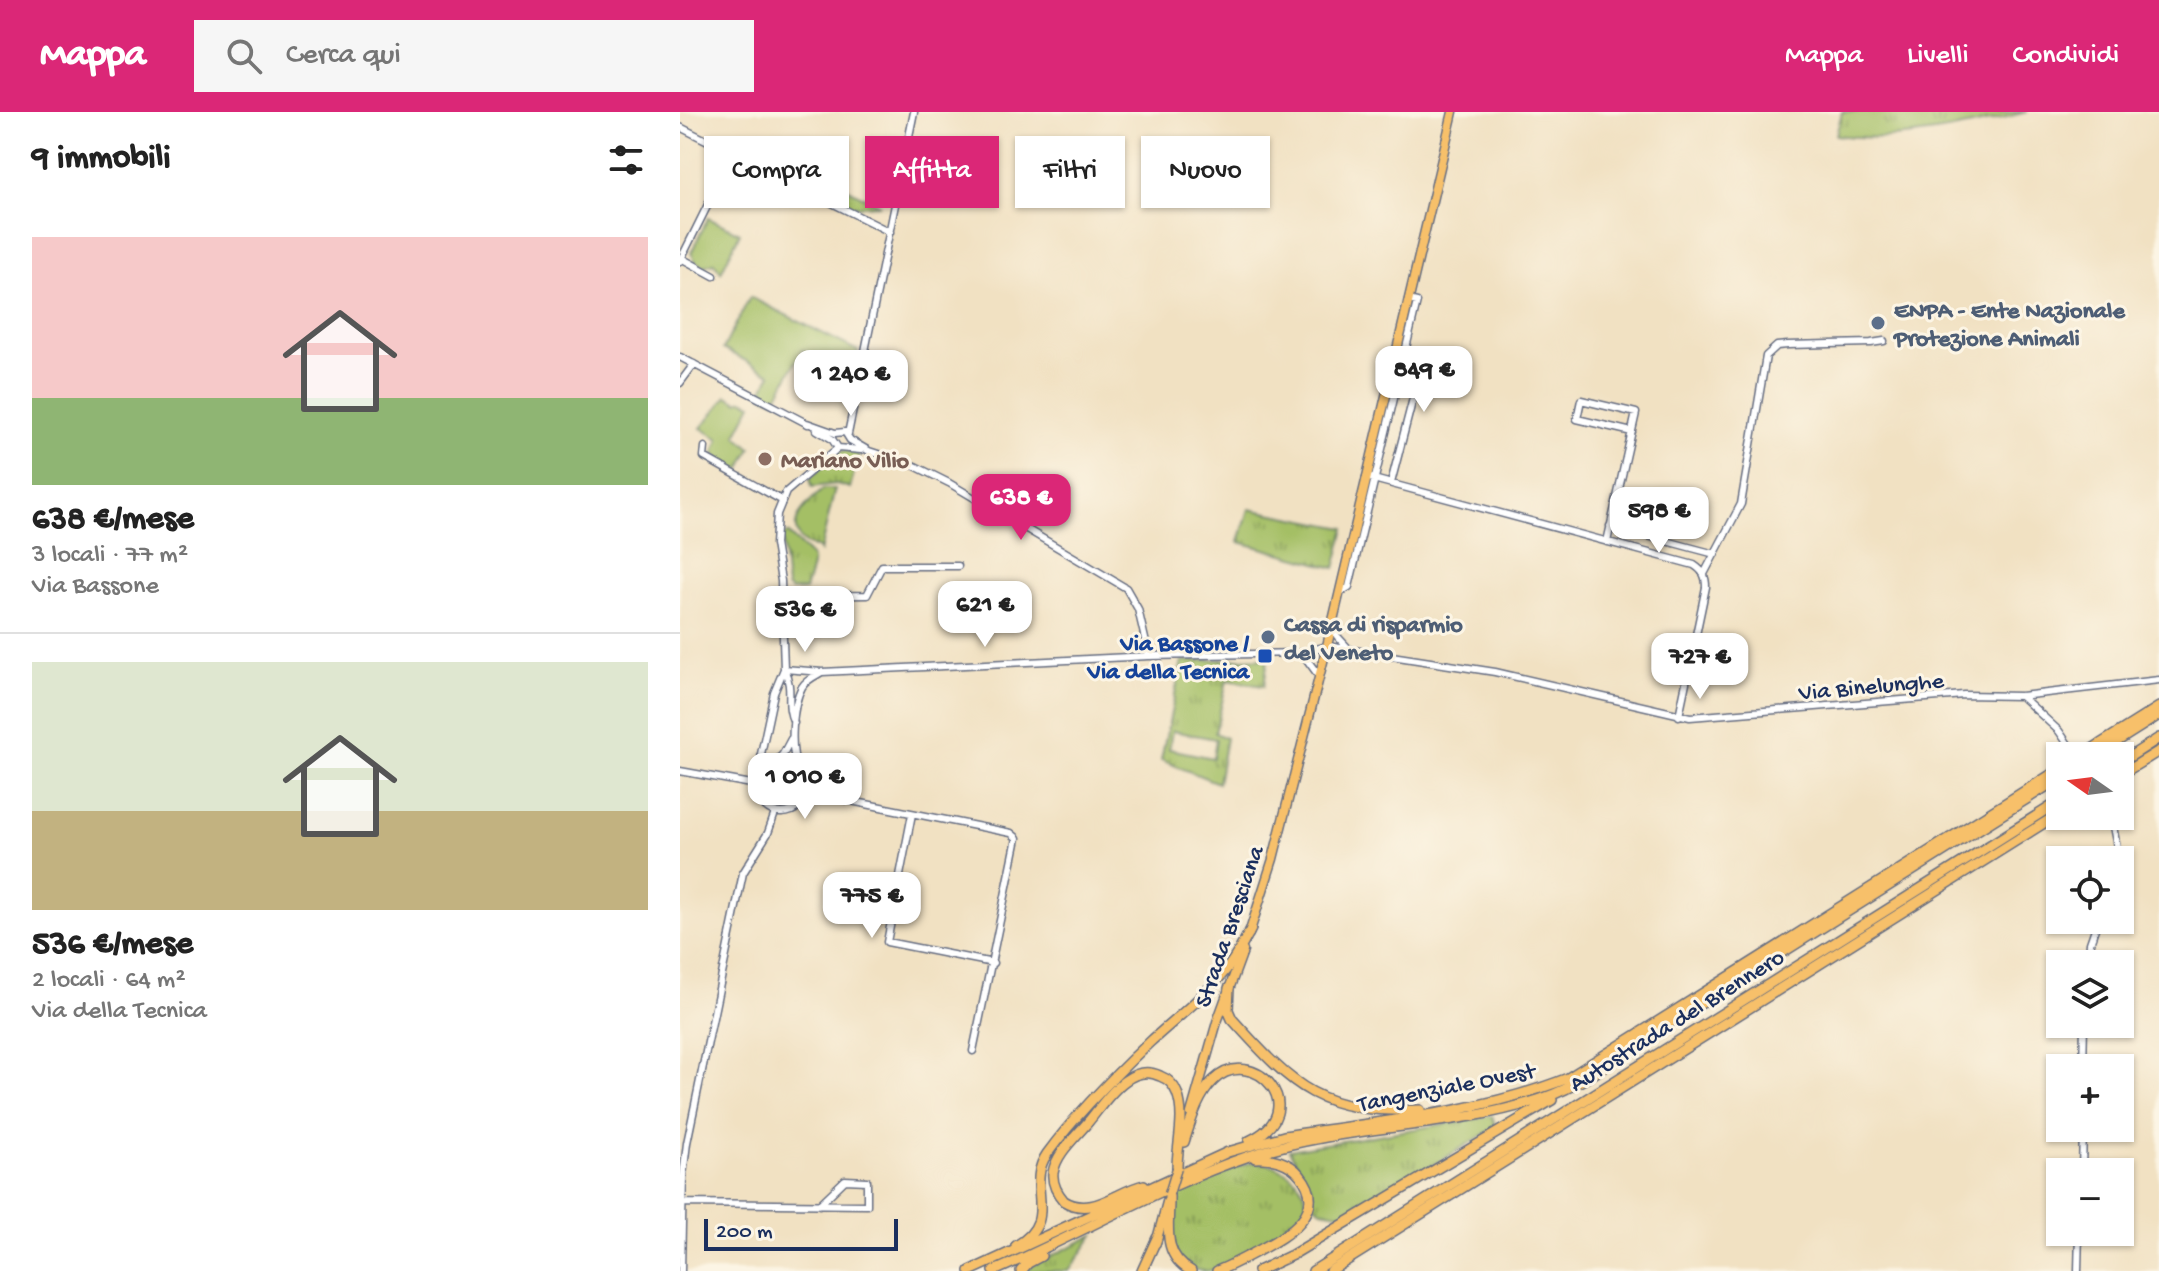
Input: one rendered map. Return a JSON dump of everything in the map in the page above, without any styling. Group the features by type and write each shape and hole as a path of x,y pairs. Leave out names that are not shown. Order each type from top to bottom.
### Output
{"highway":[{"path":"2101,742 2159,707"},
{"path":"2116,742 2159,715"},
{"path":"2134,754 2159,738"},
{"path":"2134,766 2159,751"},
{"name":"Tangenziale Ovest","path":"969,1271 1228,1152 1284,1136 1507,1099 1568,1078 2046,778"},
{"name":"Tangenziale Ovest","path":"994,1271 1146,1199 1249,1156 1284,1146 1500,1109 1542,1099 1587,1079 1651,1035 2046,787"},
{"name":"Autostrada del Brennero","path":"1313,1271 2046,810"},
{"name":"Autostrada del Brennero","path":"1330,1271 2046,822"},
{"path":"969,1271 1020,1243 1033,1232 1041,1218 1039,1173 1047,1155 1115,1076 1224,973 1251,929"},
{"path":"1229,988 1228,1010 1232,1019 1306,1090 1334,1104 1364,1110 1443,1112"},
{"path":"1181,1139 1201,1097 1218,1077 1230,1071 1244,1070 1267,1080 1276,1094 1278,1109 1269,1129 1204,1163"},
{"path":"1163,1181 1135,1187 1096,1205 1079,1207 1061,1197 1053,1175 1065,1149 1118,1087 1139,1073 1158,1075 1174,1086 1181,1109 1177,1168"},
{"path":"1258,1271 1292,1255 1587,1079"},
{"path":"1180,1184 1260,1158 1292,1167 1307,1188 1308,1210 1297,1226 1287,1235 1217,1271"},
{"path":"1169,1194 1167,1210 1171,1252 1180,1264 1191,1271"},
{"path":"1021,1271 1034,1259 1146,1199"},
{"path":"1142,1271 1157,1238"}],"main road":[{"name":"Strada Bresciana","path":"1181,1139 1273,859 1339,593 1348,572 1453,112"},
{"path":"1169,1194 1177,1168"},
{"path":"1148,1271 1167,1210"}],"street":[{"path":"794,724 788,704 791,689 784,669 775,544 777,514 781,500 840,440 851,421 914,112"},
{"path":"680,127 704,139"},
{"path":"707,208 681,260 714,276"},
{"path":"842,208 890,232"},
{"name":"Strada Bresciana","path":"1370,478 1417,302 1408,300"},
{"path":"1679,716 1706,587 1704,574 1741,504 1762,368 1771,350 1788,345 1884,341"},
{"path":"680,357 840,440 915,466 949,483 1126,588 1138,609 1149,656"},
{"path":"680,383 694,364"},
{"path":"1391,483 1418,379 1399,373"},
{"path":"1607,542 1610,526 1632,432 1636,413 1581,400 1577,419 1632,432"},
{"path":"705,447 704,457 781,500"},
{"path":"1370,478 1694,565 1704,574"},
{"path":"1610,526 1715,554"},
{"path":"781,596 867,595 882,566 958,566"},
{"path":"1332,620 1337,636 1348,648"},
{"path":"784,669 822,672 1149,656 1302,653 1327,646"},
{"name":"Via Binelunghe","path":"1327,646 1495,672 1690,717 1964,695 2021,696 2159,680"},
{"path":"1302,653 1319,677"},
{"path":"770,766 761,754 774,693 784,669"},
{"path":"792,735 783,754 757,785 761,802 775,813 795,809 806,792 804,777 793,752 792,735 804,684 822,672"},
{"path":"2021,696 2067,742"},
{"path":"770,766 792,765 799,770"},
{"path":"680,771 757,785"},
{"path":"806,792 1011,833 1017,838 973,1051"},
{"path":"681,1271 681,1202 687,1143 738,894 743,873 768,833 775,813"},
{"path":"912,814 887,942 993,963"},
{"path":"681,1202 819,1205 867,1205 867,1181 845,1180 819,1205"},
{"path":"2078,1271 2079,1246"}],"green space":[{"path":"1842,112 2027,112 1907,136 1859,137 1836,135"},
{"path":"849,189 865,197 865,206 850,206"},
{"path":"708,218 740,233 721,272 714,263 704,266 696,262 691,253"},
{"path":"750,297 858,351 853,376 802,350 775,401 761,394 771,374 723,349"},
{"path":"727,396 752,404 736,435 751,448 740,470 718,459 714,453 719,439 701,428"},
{"path":"845,450 859,454 850,488 837,484 812,487 810,478 837,453"},
{"path":"823,489 835,489 820,551 800,539 796,524 802,511"},
{"path":"1249,509 1345,528 1335,568 1239,542"},
{"path":"788,533 811,557 805,590 791,591 787,587 782,536"},
{"path":"1268,658 1264,686 1227,680 1215,733 1226,738 1218,783 1161,760 1182,661","holes":["1172,731 1216,739 1213,758 1169,749"]},
{"path":"1492,1116 1496,1127 1350,1215 1322,1210 1314,1205 1312,1188 1289,1150"},
{"path":"1261,1162 1285,1172 1302,1188 1306,1198 1300,1219 1289,1230 1221,1267 1197,1270 1180,1259 1171,1230 1179,1188 1249,1163"},
{"path":"1094,1235 1069,1271 1027,1271 1029,1267"}],"place":[{"name":"ENPA - Ente Nazionale Protezione Animali","path":"1878,323"},
{"name":"Mariano Vilio","path":"765,459"},
{"name":"Cassa di risparmio del Veneto","path":"1268,637"},
{"name":"Via Bassone / Via della Tecnica","path":"1265,656"}]}
